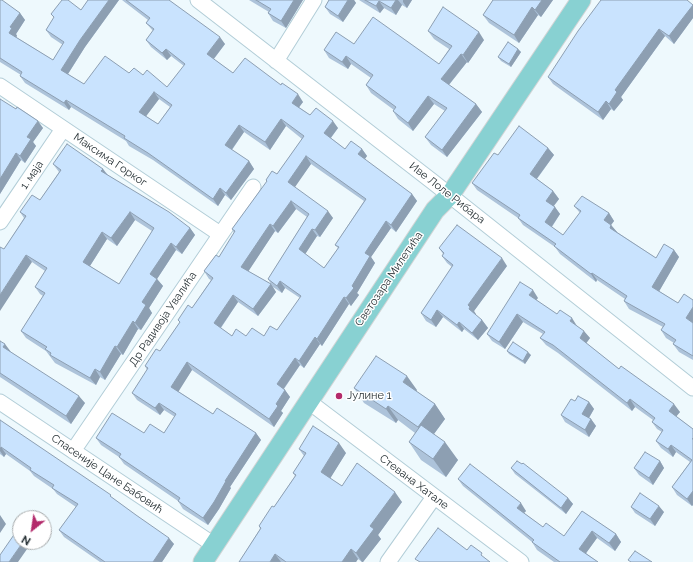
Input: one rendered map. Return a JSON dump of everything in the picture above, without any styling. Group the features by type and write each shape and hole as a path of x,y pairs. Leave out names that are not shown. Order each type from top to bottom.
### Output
{"main road":[{"name":"Светозара Милетића","path":"203,562 435,210 450,195 581,0"}],"street":[{"name":"Иве Лоле Рибара","path":"198,0 450,195 693,388"},
{"path":"276,61 314,0"},
{"name":"Максима Горког","path":"0,86 220,234"},
{"name":"1. маја","path":"0,222 63,129"},
{"name":"Др Радивоја Увалића","path":"73,451 253,187"},
{"name":"Стевана Хатале","path":"308,401 521,562"},
{"name":"Спасеније Цане Бабовић","path":"0,402 214,545"},
{"path":"388,562 434,497"}],"building":[{"path":"0,0 20,13 10,27 12,28 9,33 53,60 64,42 46,30 54,17 51,14 62,0 68,0 81,10 88,0 109,0 80,40 61,70 84,84 105,56 129,73 134,68 143,75 147,70 167,87 185,64 166,49 162,53 146,40 154,29 146,23 150,18 126,0 169,0 220,37 207,54 233,73 245,58 281,85 282,83 298,94 292,103 310,115 316,108 333,121 324,133 345,149 351,141 362,149 358,154 412,194 391,225 386,221 365,253 370,256 352,286 354,288 346,298 344,297 317,339 315,337 299,361 295,358 277,384 285,390 276,404 278,406 269,419 187,362 171,387 213,414 217,408 256,433 203,518 178,501 180,498 119,457 121,454 96,438 112,413 144,433 150,424 164,433 176,414 159,403 155,408 132,393 148,368 145,366 156,349 160,351 180,322 178,320 188,305 192,308 213,278 204,271 216,255 219,257 235,231 232,229 267,181 266,180 272,171 277,174 304,136 281,119 265,142 239,125 225,145 249,161 226,193 220,188 213,199 124,138 125,136 66,100 64,103 20,76 22,72 0,58","holes":["154,92 172,105 158,124 139,112","306,156 366,199 335,245 339,247 324,268 299,249 312,229 315,230 328,211 288,182","291,201 309,214 268,279 277,286 280,281 301,296 277,330 270,326 264,336 252,328 246,336 236,329 232,336 214,323 233,295 253,309 271,284 241,267 270,224 273,226"]},
{"path":"256,0 294,0 281,21 268,13 271,9"},
{"path":"329,0 348,0 338,16 325,7"},
{"path":"365,0 396,0 391,8 379,1 376,6"},
{"path":"493,0 542,0 535,10 532,7 514,35 483,15"},
{"path":"601,0 687,0 693,5 669,36 659,29 615,90 617,92 609,104 606,101 598,112 548,77 578,31"},
{"path":"443,7 479,32 463,55 461,54 441,79 476,104 442,150 425,137 447,108 428,96 408,123 393,111 396,107 366,85 373,75 346,56 342,62 324,50 336,32 354,44 373,17 439,64 452,46 428,31"},
{"path":"508,42 518,49 509,64 498,57"},
{"path":"0,99 16,109 17,107 38,121 27,137 31,139 20,156 16,153 0,179"},
{"path":"519,126 548,148 530,174 553,191 546,201 555,207 545,222 563,235 581,211 574,206 582,196 609,213 604,220 611,225 610,228 656,258 664,244 674,250 652,287 678,303 684,294 693,300 693,307 686,318 693,323 693,356 673,344 676,340 661,330 665,324 624,301 627,296 592,273 591,274 554,246 556,244 518,218 520,215 472,183 494,153 498,155"},
{"path":"67,144 103,169 101,171 169,212 190,228 176,247 171,243 150,274 157,279 142,302 146,305 135,323 133,321 117,347 115,346 100,372 95,369 90,378 50,355 51,353 45,349 47,347 21,331 45,293 35,287 47,268 26,255 0,295 0,247 4,249 26,216 20,212 32,195 40,200 61,170 53,164","holes":["130,212 154,228 119,284 83,262 102,232 111,238"]},
{"path":"457,225 502,258 468,305 470,307 469,309 482,320 472,333 459,322 457,325 437,310 431,320 421,313 453,265 442,256 444,253 439,248"},
{"path":"520,282 533,290 529,295 557,314 560,310 572,318 570,321 584,331 580,338 619,369 621,366 674,404 669,411 693,429 693,491 687,499 672,487 692,460 671,445 668,449 656,441 663,430 652,422 655,418 630,399 627,403 553,345 540,338 545,332 517,314 499,342 487,334"},
{"path":"0,341 5,344 3,347 79,396 66,416 0,373"},
{"path":"513,342 528,352 523,361 507,351"},
{"path":"376,356 407,376 403,382 435,404 418,427 388,406 386,409 354,388"},
{"path":"578,396 589,402 582,414 591,419 585,430 561,415 571,399 575,401"},
{"path":"0,420 111,495 110,496 169,538 153,562 105,562 59,530 78,504 52,488 54,485 30,470 31,468 1,447 0,450"},
{"path":"421,425 445,442 433,459 409,442"},
{"path":"313,426 339,443 321,472 342,486 357,463 395,492 370,526 374,529 356,553 351,549 342,562 286,562 275,554 270,562 239,562 261,528 259,526 272,506 274,507 296,475 293,473 306,453 299,449"},
{"path":"645,452 660,461 649,478 634,468"},
{"path":"517,461 522,464 523,463 568,498 561,508 511,468"},
{"path":"470,464 521,503 517,508 543,527 546,523 564,536 582,511 616,534 609,543 592,531 579,549 598,562 560,562 532,542 534,540 458,479"},
{"path":"640,493 659,506 650,519 631,507"},
{"path":"438,528 467,550 471,545 482,553 481,555 490,562 420,562 415,559"},
{"path":"12,538 12,550 17,550 9,562 0,562 0,555"},
{"path":"635,551 652,562 631,562 628,560"}],"place":[{"name":"Јулине 1","path":"339,396"}]}
